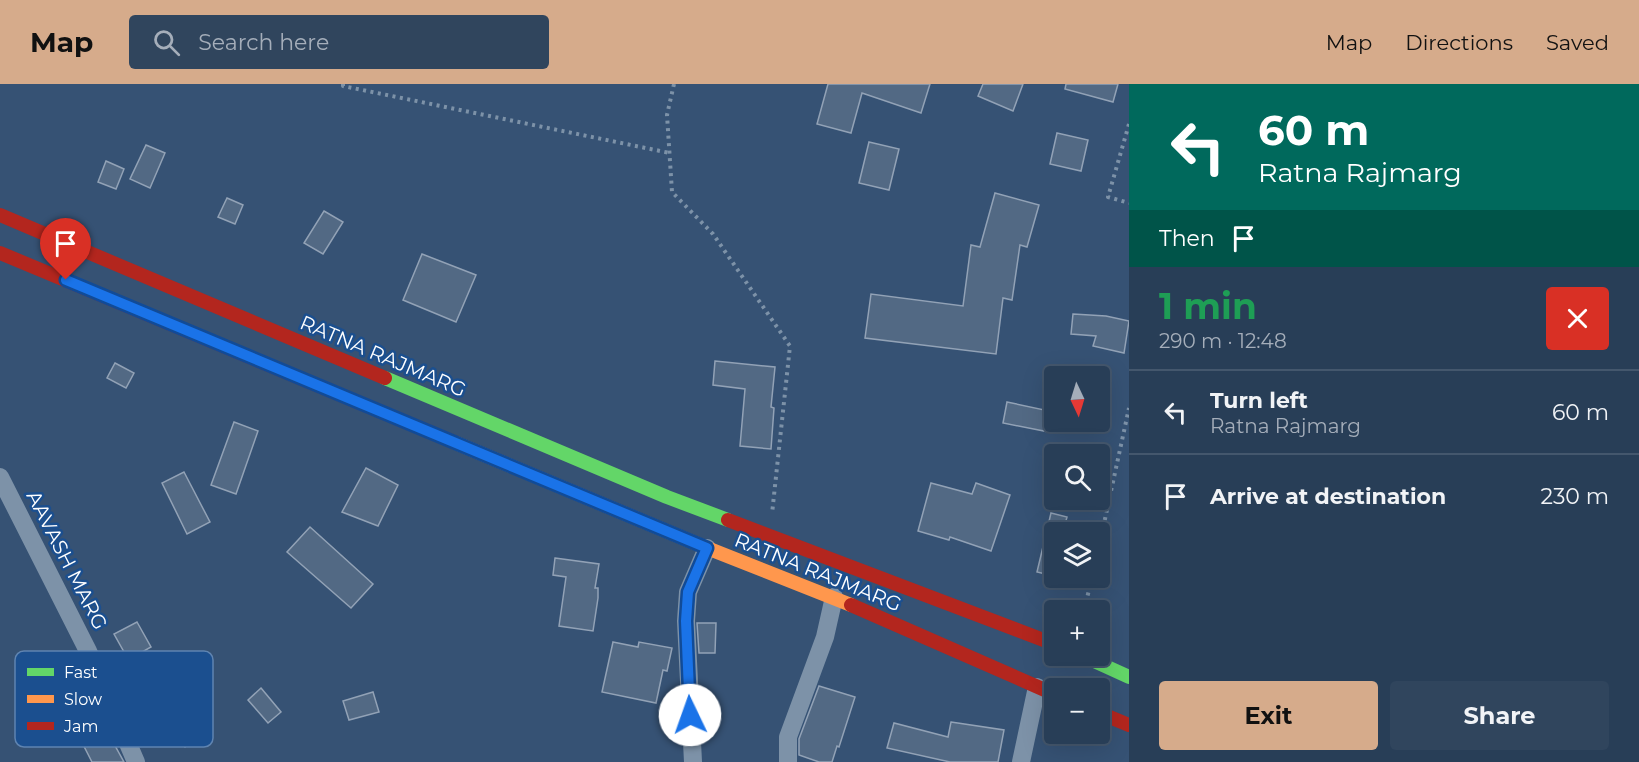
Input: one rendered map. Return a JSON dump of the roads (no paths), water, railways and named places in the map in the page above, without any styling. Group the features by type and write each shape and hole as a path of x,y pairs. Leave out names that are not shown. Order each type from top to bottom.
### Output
{"main road":[{"name":"RATNA RAJMARG","path":"0,215 667,497 1044,640"},
{"name":"RATNA RAJMARG","path":"0,253 707,548 834,597 1044,690"},
{"path":"1105,666 1129,677"},
{"path":"1110,717 1129,725"}],"street":[{"name":"AAVASH MARG","path":"0,477 88,651"},
{"path":"693,762 686,621 688,592 707,548"},
{"path":"788,762 788,737 825,637 834,597"},
{"path":"1021,762 1037,687"},
{"name":"AAVASH MARG","path":"130,747 136,762"}]}
